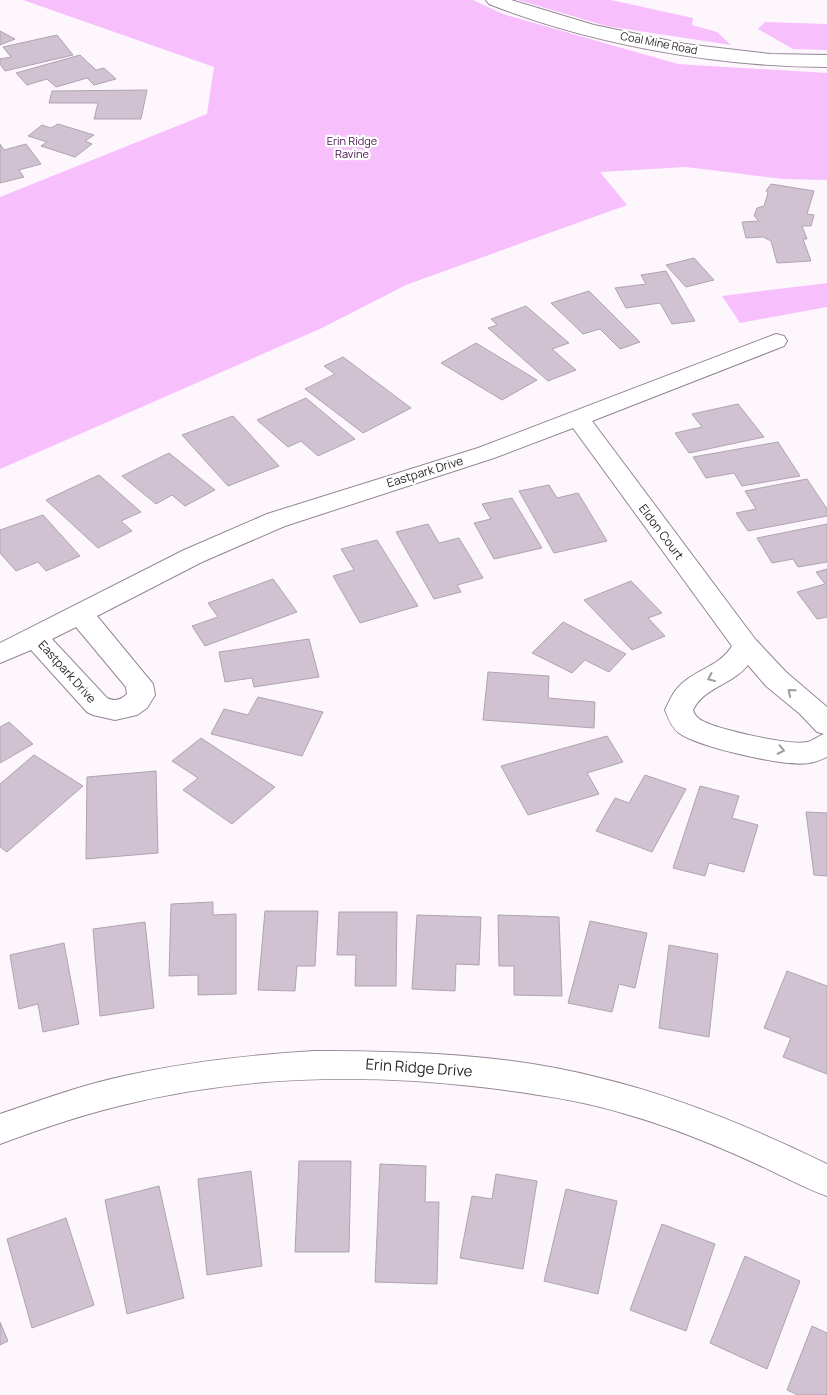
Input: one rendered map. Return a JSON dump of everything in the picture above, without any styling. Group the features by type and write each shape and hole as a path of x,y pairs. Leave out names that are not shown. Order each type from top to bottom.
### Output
{"street":[{"name":"Coal Mine Road","path":"496,0 574,25 678,48 764,59 827,61"},
{"name":"Eastpark Drive","path":"0,654 193,556 276,520 486,453 776,341"},
{"name":"Eldon Court","path":"576,418 746,646 776,679 810,707 827,725"},
{"name":"Eastpark Drive","path":"34,636 97,705 111,710 130,707 141,696 139,684 80,614"},
{"path":"746,646 734,664 719,674 699,683 684,698 679,710 682,720 690,727 706,735 790,752 807,753 827,744"},
{"name":"Erin Ridge Drive","path":"0,1129 55,1109 106,1095 178,1079 256,1068 318,1064 398,1065 466,1070 599,1092 702,1124 773,1153 827,1181"}],"green space":[{"name":"Erin Ridge Ravine","path":"23,0 473,0 503,14 678,64 827,73 827,180 783,179 686,167 600,172 627,205 406,285 322,328 0,469 0,197 207,114 214,67"},
{"path":"518,0 611,0 693,18 692,25 717,32 731,45 606,26"},
{"path":"765,22 827,24 827,50 793,49 758,29"},
{"path":"827,283 827,307 740,323 722,296"}],"building":[{"path":"0,31 15,39 0,45"},
{"path":"57,35 73,55 5,71 0,64 0,59 11,57 3,47"},
{"path":"80,55 96,70 104,68 116,79 94,85 87,78 56,87 47,79 27,85 16,73"},
{"path":"147,90 141,119 94,119 98,103 49,103 52,91"},
{"path":"58,124 94,135 85,141 92,144 75,157 41,146 47,142 28,136 42,125 51,128"},
{"path":"0,144 4,150 26,144 41,164 19,170 24,177 0,183"},
{"path":"771,184 814,191 807,214 814,215 811,226 802,226 807,239 803,239 811,261 777,263 771,241 763,237 746,238 742,222 759,221 754,216 757,208 764,206 768,193 766,191"},
{"path":"694,258 714,280 686,287 666,265"},
{"path":"666,271 695,321 672,324 660,303 626,308 615,288 646,284 641,275"},
{"path":"589,291 640,342 620,349 600,329 583,334 551,303"},
{"path":"526,306 569,343 552,349 576,370 548,381 488,328 497,325 491,319"},
{"path":"476,343 537,380 502,400 441,363"},
{"path":"343,357 411,408 363,433 305,389 335,374 324,366"},
{"path":"306,398 355,439 318,456 301,441 288,447 257,420"},
{"path":"738,404 764,437 689,453 675,433 702,427 692,414"},
{"path":"233,416 279,466 228,486 182,435"},
{"path":"778,442 800,476 742,486 734,473 706,478 693,457"},
{"path":"169,453 215,490 185,506 172,495 156,504 122,476"},
{"path":"99,475 141,512 121,521 132,531 98,548 46,500"},
{"path":"807,479 827,509 827,516 748,531 736,513 756,509 745,491"},
{"path":"549,485 557,498 578,493 607,541 554,553 519,491"},
{"path":"512,498 542,548 494,559 474,523 491,519 482,504"},
{"path":"43,515 80,556 46,571 38,562 16,571 0,553 0,530"},
{"path":"428,524 439,543 459,538 483,578 457,585 461,592 434,599 396,532"},
{"path":"827,524 827,562 798,567 793,559 772,563 757,538"},
{"path":"377,540 418,606 360,623 333,576 354,570 341,549"},
{"path":"827,569 827,617 817,619 797,592 825,584 816,572"},
{"path":"273,579 297,612 205,646 192,626 218,617 208,603"},
{"path":"631,581 662,613 648,618 665,636 632,650 584,600"},
{"path":"563,622 626,654 609,672 585,660 572,673 532,653"},
{"path":"309,639 319,677 254,687 252,678 225,682 219,652"},
{"path":"488,672 549,676 548,698 595,702 594,728 483,720"},
{"path":"258,697 323,712 302,756 211,734 224,709 248,715"},
{"path":"9,722 33,744 0,763 0,727"},
{"path":"607,736 623,762 587,773 599,794 528,815 501,766"},
{"path":"201,738 275,787 232,824 183,790 198,778 172,761"},
{"path":"34,755 83,786 7,852 0,847 0,784"},
{"path":"156,771 158,853 86,859 87,777"},
{"path":"645,775 686,789 652,852 596,831 615,798 629,803"},
{"path":"700,786 739,796 732,818 758,825 744,872 709,863 705,876 673,868"},
{"path":"806,812 827,813 827,876 814,875"},
{"path":"213,902 213,915 236,914 236,994 198,995 198,975 169,976 171,904"},
{"path":"265,911 318,911 315,966 297,966 295,991 258,990"},
{"path":"339,912 397,912 396,986 355,986 356,955 337,955"},
{"path":"417,915 481,917 479,965 456,964 455,991 412,989"},
{"path":"498,915 559,917 562,996 514,995 514,966 499,966"},
{"path":"590,921 647,933 635,988 619,984 612,1012 568,1003"},
{"path":"145,922 154,1008 100,1016 93,929"},
{"path":"64,943 79,1024 43,1032 38,1004 19,1009 10,955"},
{"path":"669,945 718,954 709,1037 659,1028"},
{"path":"787,971 827,986 827,1074 783,1057 791,1038 764,1028"},
{"path":"299,1161 351,1161 349,1252 295,1252"},
{"path":"380,1164 426,1166 425,1202 439,1202 437,1284 375,1282"},
{"path":"251,1171 262,1266 207,1275 198,1179"},
{"path":"496,1174 537,1181 523,1269 460,1258 472,1196 492,1199"},
{"path":"159,1186 184,1298 127,1314 105,1200"},
{"path":"566,1189 617,1201 598,1294 544,1281"},
{"path":"66,1218 94,1305 32,1328 7,1239"},
{"path":"662,1224 715,1244 686,1331 630,1310"},
{"path":"745,1256 800,1281 767,1369 710,1343"},
{"path":"0,1322 8,1341 0,1345"},
{"path":"812,1326 827,1333 827,1395 798,1395 787,1390"}]}
